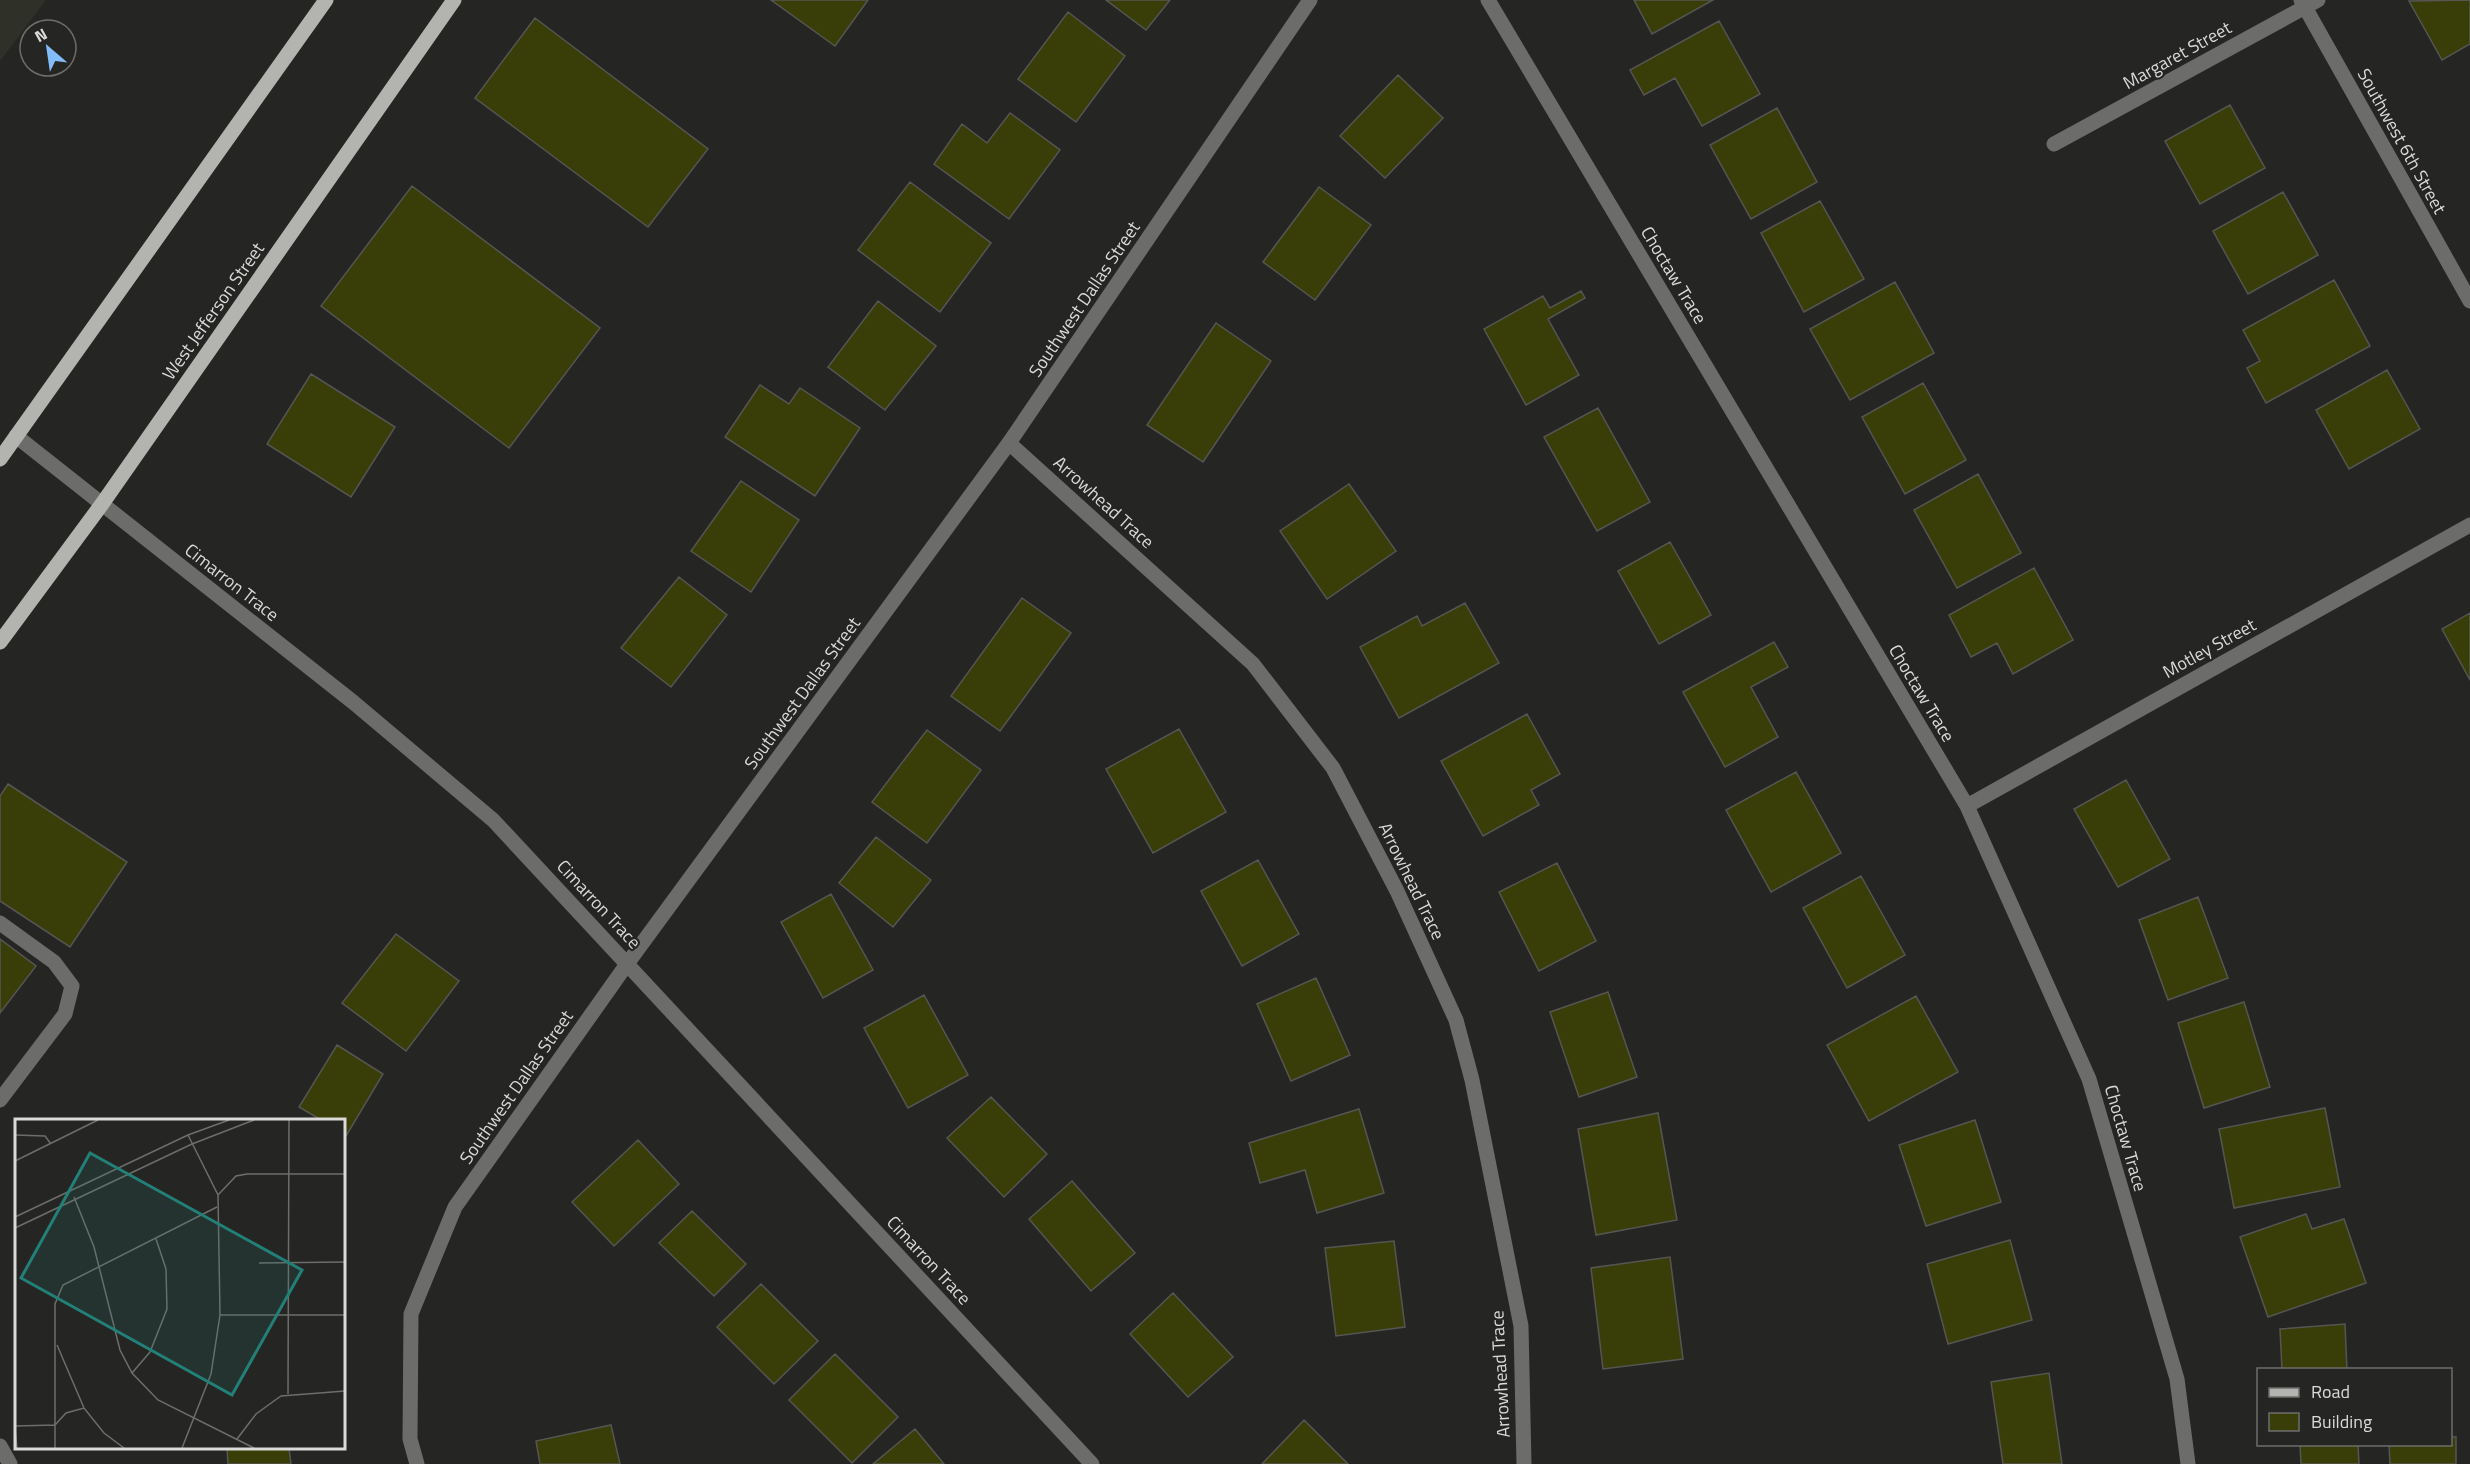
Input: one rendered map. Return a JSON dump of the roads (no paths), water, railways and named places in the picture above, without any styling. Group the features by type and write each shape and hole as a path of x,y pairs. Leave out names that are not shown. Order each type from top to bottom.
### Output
{"main road":[{"path":"0,459 326,0"},
{"name":"West Jefferson Street","path":"0,642 102,504 454,0"}],"street":[{"name":"Southwest Dallas Street","path":"417,1464 410,1439 411,1314 455,1207 627,964 1009,443 1310,0"},
{"name":"Choctaw Trace","path":"1488,0 1967,806 2089,1079 2177,1379 2188,1464"},
{"name":"Margaret Street","path":"2054,144 2308,2"},
{"name":"Southwest 6th Street","path":"2308,2 2470,301"},
{"name":"Cimarron Trace","path":"16,436 353,702 493,820 1092,1464"},
{"name":"Arrowhead Trace","path":"1009,443 1253,664 1333,768 1397,891 1456,1020 1472,1080 1521,1326 1524,1464"},
{"name":"Motley Street","path":"1967,806 2470,525"},
{"path":"0,923 54,962 72,986 65,1014 0,1100"},
{"path":"0,1448 10,1464"}]}
